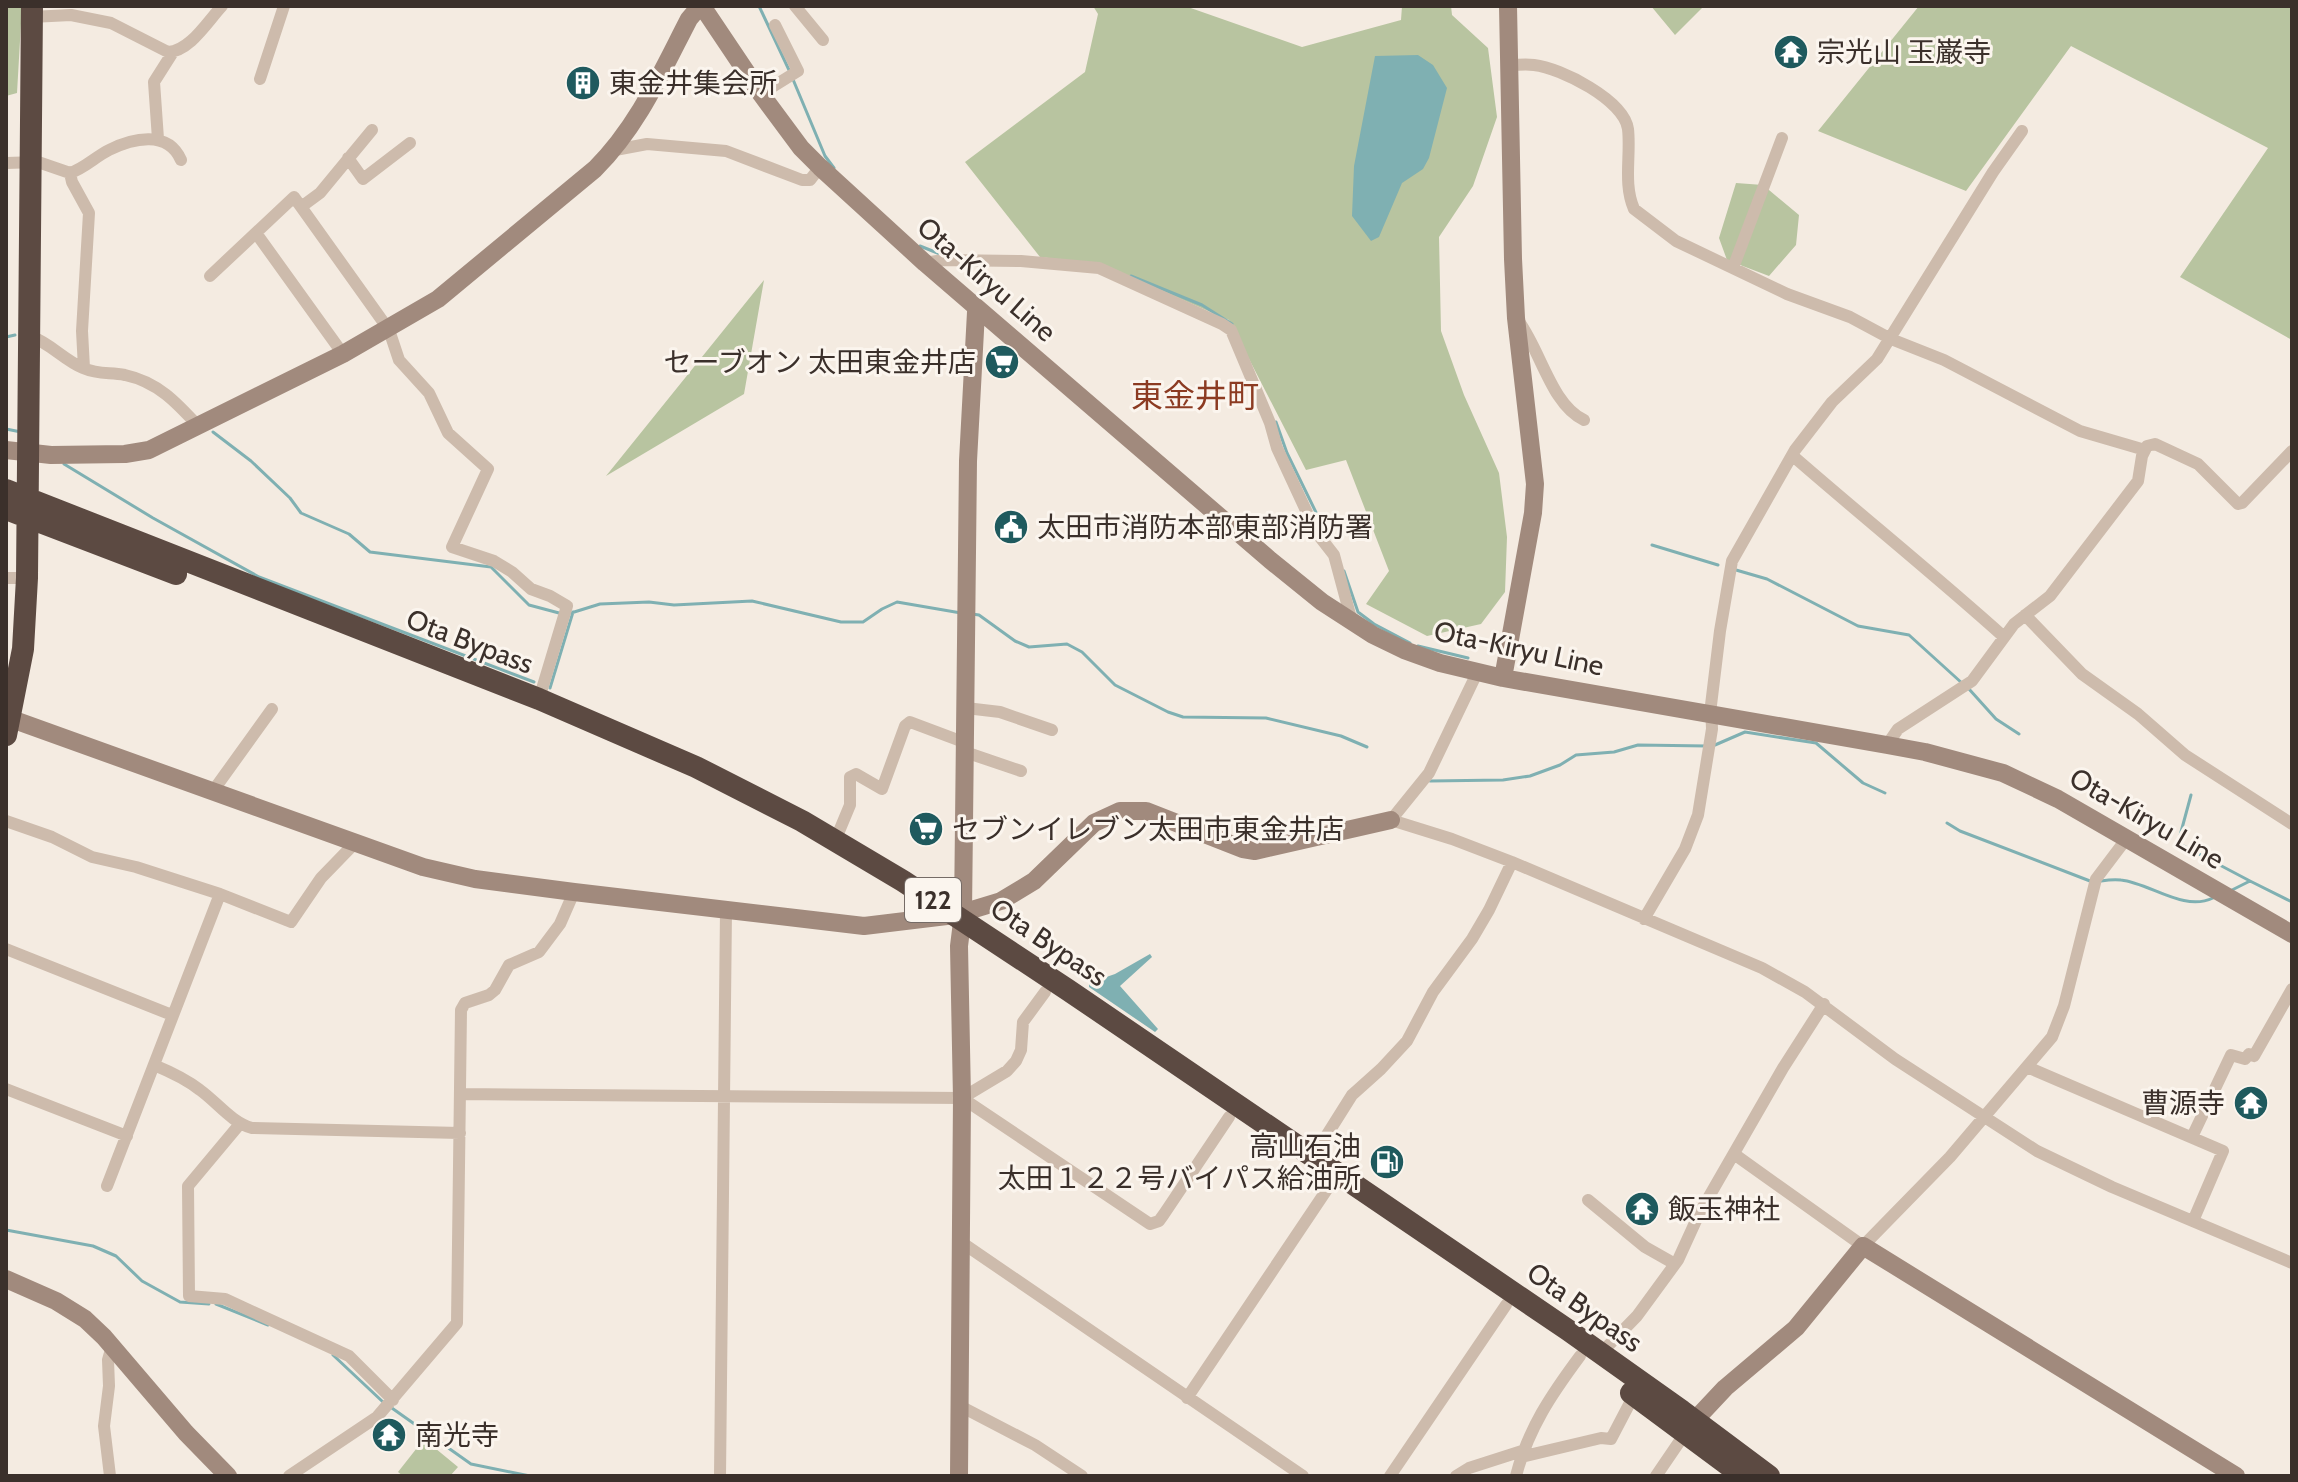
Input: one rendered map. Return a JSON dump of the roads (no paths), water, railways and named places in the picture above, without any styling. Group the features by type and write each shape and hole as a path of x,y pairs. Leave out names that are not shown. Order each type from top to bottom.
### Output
{"highway":[{"path":"7,723 12,683 23,649 16,578 28,508 32,12"},
{"name":"Ota Bypass","path":"6,490 28,508 645,759 796,833 955,921 1045,992 1506,1305 1590,1355 1634,1395 1690,1426 1743,1476"},
{"name":"Ota Bypass","path":"6,509 28,508 195,566 539,699 696,767 835,841 1313,1157 1690,1426 1769,1476"}],"street":[{"path":"32,12 72,11 111,23 168,52 178,52 222,6"},
{"path":"260,79 284,6"},
{"path":"6,450 51,455 125,454 149,450 389,330 438,299 615,150 639,116 689,19 701,6"},
{"name":"Ota-Kiryu Line","path":"701,6 761,94 801,148 820,167 925,263 1270,560 1352,622 1404,650 1477,673 1925,752 2003,773 2058,799 2292,934"},
{"path":"795,6 823,40"},
{"path":"1503,678 1533,513 1535,484 1516,318 1508,6"},
{"path":"761,94 798,71 775,25"},
{"path":"158,139 154,82 173,52"},
{"path":"1510,65 1536,65 1563,74 1587,86 1616,107 1625,118 1628,129 1629,189 1634,209 1676,241 1797,298 1850,317 1891,339 1944,360 2080,431 2145,450"},
{"path":"301,207 320,193 372,130"},
{"path":"1644,919 1685,849 1698,815 1729,570 1806,435 1832,402 1871,366 1891,339 1993,172 2022,131"},
{"path":"1733,268 1782,138"},
{"path":"6,163 32,162 70,173 112,148 158,139 173,146 181,160"},
{"path":"348,158 363,179 410,143"},
{"path":"615,150 661,144 726,151 802,180 810,180 820,167"},
{"path":"70,173 89,213 82,331 84,368"},
{"path":"210,276 294,197 389,330 399,360 429,393 448,433 488,469 452,547 494,561 531,589 567,606 539,699"},
{"path":"256,233 343,354"},
{"path":"925,263 943,260 1021,261 1099,268 1231,330 1287,470 1316,532 1334,555 1352,622"},
{"path":"959,1476 962,1098 955,921 966,747 968,461 976,312"},
{"path":"1516,318 1529,334 1565,407 1584,420"},
{"path":"30,336 101,375 120,374 140,379 169,395 199,427"},
{"path":"1887,745 1898,729 1966,686 2004,637 2025,615 2050,596 2138,481 2145,450 2155,444 2198,464 2238,504 2292,451"},
{"path":"1793,456 1867,521 1924,564 2004,637"},
{"path":"2025,615 2082,674 2138,714 2185,755 2292,824"},
{"path":"1391,820 1429,773 1477,673"},
{"path":"966,708 1000,712 1052,730"},
{"path":"213,791 272,709"},
{"path":"835,841 850,805 850,777 856,774 882,789 905,726 910,722 1021,771"},
{"path":"7,723 213,791 354,844 449,873 574,892 864,926 955,921 1018,892 1053,864 1094,823 1120,811 1146,811 1255,851 1391,820 1440,834 1512,862 1762,968 1824,1004 1895,1059 2037,1151 2292,1263"},
{"path":"6,821 52,837 92,857 136,867 220,894 291,922 321,878 354,844"},
{"path":"1656,1476 1690,1426 1725,1388 1796,1328 1863,1246 1950,1157 2058,1026 2095,882 2127,838"},
{"path":"1313,1157 1352,1095 1407,1041 1433,992 1472,939 1512,862"},
{"path":"289,1476 359,1430 393,1400 457,1323 462,1006 495,990 509,965 539,952 560,924 574,892"},
{"path":"107,1186 220,894"},
{"path":"720,1476 726,910"},
{"path":"6,949 172,1015"},
{"path":"2192,1137 2231,1055 2245,1059 2249,1054 2254,1056 2292,989"},
{"path":"461,1094 962,1098 1007,1071 1016,1061 1021,1050 1023,1022 1045,992"},
{"path":"1516,1476 1522,1454 1550,1397 1590,1355 1637,1316 1675,1264 1699,1214 1783,1068 1824,1004"},
{"path":"154,1065 183,1077 239,1125 252,1128 460,1133"},
{"path":"2027,1067 2223,1151 2193,1221"},
{"path":"6,1089 127,1136"},
{"path":"962,1098 1150,1224 1159,1221 1229,1117"},
{"path":"239,1125 188,1186 189,1296 225,1299 349,1356 393,1400"},
{"path":"1734,1154 1863,1246 2236,1476"},
{"path":"1187,1398 1330,1185"},
{"path":"1588,1200 1645,1247 1675,1264"},
{"path":"961,1242 1303,1476"},
{"path":"6,1279 85,1319 228,1476"},
{"path":"1391,1475 1506,1305"},
{"path":"110,1476 104,1426 109,1386 108,1360 112,1346"},
{"path":"1456,1476 1469,1468 1522,1454 1601,1438 1611,1439 1634,1395"},
{"path":"960,1406 1035,1445 1082,1476"}],"water":[{"path":"1418,55 1433,65 1447,88 1429,158 1423,169 1402,183 1379,237 1371,241 1352,216 1354,166 1375,56"},
{"path":"1150,954 1152,957 1120,986 1158,1029 1155,1032 1089,987 1089,983 1115,974"}],"waterway":[{"path":"759,6 789,70"},
{"path":"792,77 825,156 834,168"},
{"path":"920,246 940,254 958,254"},
{"path":"1131,276 1202,305 1232,324"},
{"path":"6,337 15,335"},
{"path":"1276,422 1287,453 1329,539"},
{"path":"6,429 21,432"},
{"path":"213,432 251,461 290,498 301,513 349,534 370,552 491,567 529,605 559,613"},
{"path":"64,464 259,577 534,682"},
{"path":"1652,545 1718,565"},
{"path":"1736,570 1767,579 1858,626 1909,635 1963,684"},
{"path":"1344,571 1358,612 1410,643"},
{"path":"571,613 600,604 649,602 674,605 752,601 841,622 863,622 897,602 961,613"},
{"path":"550,688 573,612"},
{"path":"972,614 979,615 1015,641 1029,647 1067,644 1082,652 1115,685 1168,712 1183,717 1266,718 1341,736 1367,747"},
{"path":"1418,646 1468,658"},
{"path":"1969,689 1996,719 2019,734"},
{"path":"1715,745 1745,732 1816,743 1863,783 1885,793"},
{"path":"1430,781 1503,780 1530,776 1560,765 1576,755 1614,752 1638,745 1707,746"},
{"path":"2191,795 2178,843 2250,881"},
{"path":"1947,823 1960,831 2090,881"},
{"path":"2101,881 2132,882 2190,902 2213,898"},
{"path":"2232,890 2250,881 2292,902"},
{"path":"6,1230 93,1246 116,1256 142,1281 180,1302 209,1304"},
{"path":"216,1304 268,1325"},
{"path":"333,1355 383,1402"},
{"path":"389,1406 471,1464 530,1476"}],"place":[{"name":"宗光山 玉巌寺","path":"1791,52"},
{"name":"東金井集会所","path":"583,83"},
{"name":"セーブオン 太田東金井店","path":"1002,362"},
{"name":"太田市消防本部東部消防署","path":"1011,527"},
{"name":"セブンイレブン太田市東金井店","path":"926,829"},
{"name":"曹源寺","path":"2251,1103"},
{"name":"高山石油 太田１２２号バイパス給油所","path":"1387,1162"},
{"name":"飯玉神社","path":"1642,1209"},
{"name":"南光寺","path":"389,1435"}],"district":[{"name":"東金井町","path":"1195,396"}]}
